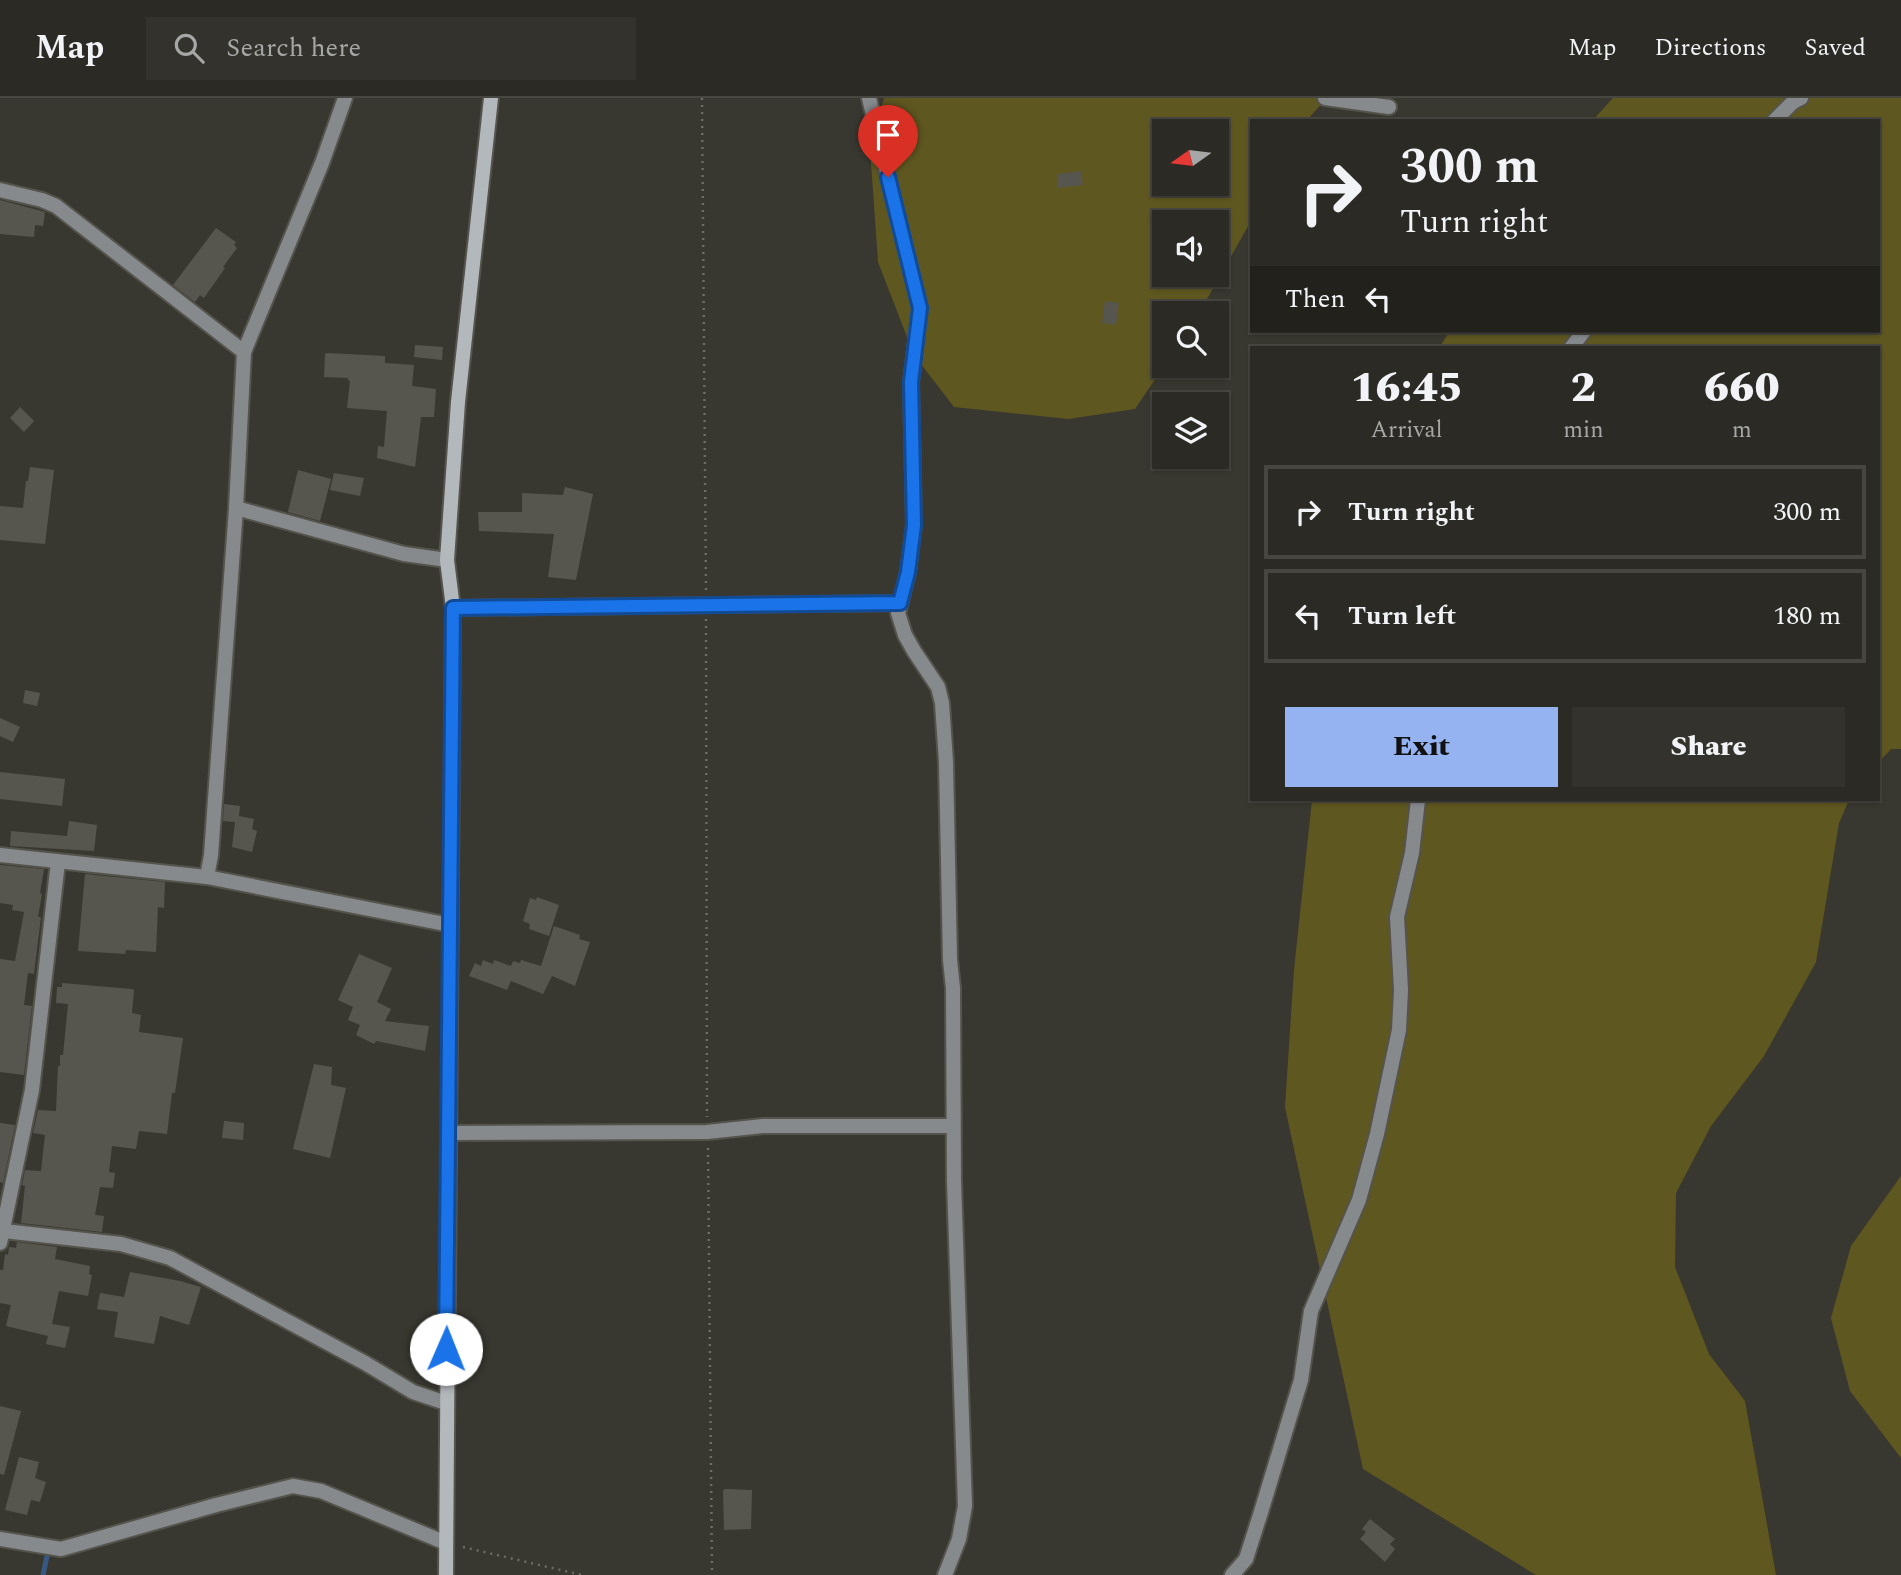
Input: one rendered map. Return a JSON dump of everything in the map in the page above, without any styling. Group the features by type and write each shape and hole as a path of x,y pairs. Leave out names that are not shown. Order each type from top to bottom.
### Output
{"street":[{"path":"207,877 211,855 236,508 244,352 323,163 345,98"},
{"path":"446,1575 453,608 447,561 458,402 491,98"},
{"path":"869,98 920,308 911,382 914,525 908,572 898,613 905,635 938,687 942,703 946,762 950,961 953,988 953,1126 965,1506 959,1539 945,1575"},
{"path":"1325,98 1389,107"},
{"path":"1776,119 1801,98"},
{"path":"0,190 56,206 244,352"},
{"path":"236,508 404,554 447,561"},
{"path":"453,608 900,603"},
{"path":"1232,1575 1246,1559 1301,1380 1311,1311 1359,1200 1377,1134 1399,1030 1401,990 1397,917 1412,853 1418,801"},
{"path":"0,855 207,877 450,925"},
{"path":"58,862 32,1090 2,1237 121,1244 170,1258 365,1363 413,1392 446,1403"},
{"path":"448,1133 708,1132 763,1126 953,1126"},
{"path":"0,1539 61,1549 293,1486 321,1491 446,1543"}],"path":[{"path":"702,98 712,1575"},
{"path":"446,1543 582,1575"}],"shaded area":[{"path":"884,98 1327,98 1308,119 1250,119 1250,223 1229,260 1229,210 1152,210 1152,287 1214,287 1206,301 1152,301 1152,378 1156,378 1135,409 1068,419 954,407 914,355 878,262 870,148"},
{"path":"1613,98 1901,98 1901,749 1891,749 1880,761 1880,346 1440,346 1449,333 1880,333 1880,119 1594,119"},
{"path":"1312,801 1849,801 1839,823 1816,962 1764,1056 1711,1126 1676,1193 1675,1267 1709,1354 1745,1401 1776,1575 1536,1575 1363,1469 1285,1107 1294,970"},
{"path":"1901,1176 1901,1458 1850,1391 1831,1318 1851,1246"}],"building":[{"path":"1081,171 1083,185 1058,188 1057,174"},
{"path":"0,200 45,212 43,226 35,225 34,237 0,234"},
{"path":"216,228 236,242 234,245 237,248 204,298 200,295 195,302 173,285"},
{"path":"1105,301 1119,303 1116,325 1102,323"},
{"path":"415,345 443,347 442,360 414,357"},
{"path":"327,353 385,356 385,363 414,365 412,386 436,389 434,417 421,417 415,467 377,458 378,446 384,447 387,411 347,408 350,381 348,378 324,377"},
{"path":"20,407 34,421 24,432 10,418"},
{"path":"30,467 54,470 45,544 0,540 0,506 23,508"},
{"path":"298,470 331,479 320,521 288,512"},
{"path":"334,473 364,478 360,496 330,490"},
{"path":"565,487 593,494 576,580 548,577 554,534 479,531 478,512 522,512 522,493 563,495"},
{"path":"25,690 40,693 37,706 23,703"},
{"path":"0,718 20,727 13,742 0,736"},
{"path":"0,772 65,779 62,806 0,799"},
{"path":"224,804 240,806 239,816 254,819 252,829 257,831 252,852 232,847 235,822 223,821"},
{"path":"69,821 97,825 94,851 10,846 11,831 67,836"},
{"path":"0,865 44,869 34,974 28,973 24,1005 32,1006 24,1075 0,1072 0,959 15,961 24,912 12,910 13,905 0,903"},
{"path":"85,874 165,882 164,908 158,907 156,952 126,950 125,954 78,951"},
{"path":"537,897 559,905 549,936 529,929 530,924 523,921 530,898 536,900"},
{"path":"554,926 580,935 579,939 590,942 575,986 552,976 543,994 511,981 507,990 469,976 475,963 481,966 483,960 493,964 494,960 511,966 513,961 520,963 521,960 541,966"},
{"path":"359,954 392,968 377,1002 391,1009 385,1021 429,1026 425,1051 376,1041 374,1044 356,1035 360,1025 348,1020 353,1007 338,1000"},
{"path":"62,983 134,990 132,1013 141,1015 139,1032 183,1038 167,1134 139,1131 136,1149 112,1146 109,1172 115,1173 113,1188 100,1187 95,1215 104,1216 102,1232 21,1223 25,1170 41,1171 45,1135 33,1133 38,1110 56,1111 58,1066 60,1055 63,1055 68,1004 56,1003 57,987 62,987"},
{"path":"314,1064 332,1067 331,1085 346,1088 330,1158 293,1149"},
{"path":"224,1121 244,1123 243,1140 222,1138"},
{"path":"0,1123 15,1125 3,1183 0,1182"},
{"path":"17,1242 57,1247 55,1259 90,1266 89,1274 92,1275 88,1296 59,1291 52,1324 70,1327 65,1348 46,1344 48,1336 6,1326 11,1305 0,1303 0,1270 3,1270 5,1254 8,1255 9,1247 16,1248"},
{"path":"130,1272 201,1287 189,1325 160,1316 154,1344 114,1337 118,1312 97,1309 100,1293 124,1297"},
{"path":"0,1406 21,1411 4,1475 0,1474"},
{"path":"19,1457 39,1462 35,1478 46,1482 40,1502 31,1500 27,1515 5,1510"},
{"path":"723,1490 752,1490 751,1529 724,1530"},
{"path":"1370,1519 1395,1539 1390,1544 1395,1549 1385,1562 1360,1539 1366,1532 1362,1529"}],"waterway":[{"path":"43,1575 47,1556"}],"route":[{"path":"446,1349 453,608 900,603 908,572 914,525 911,382 920,308 888,177"}]}
